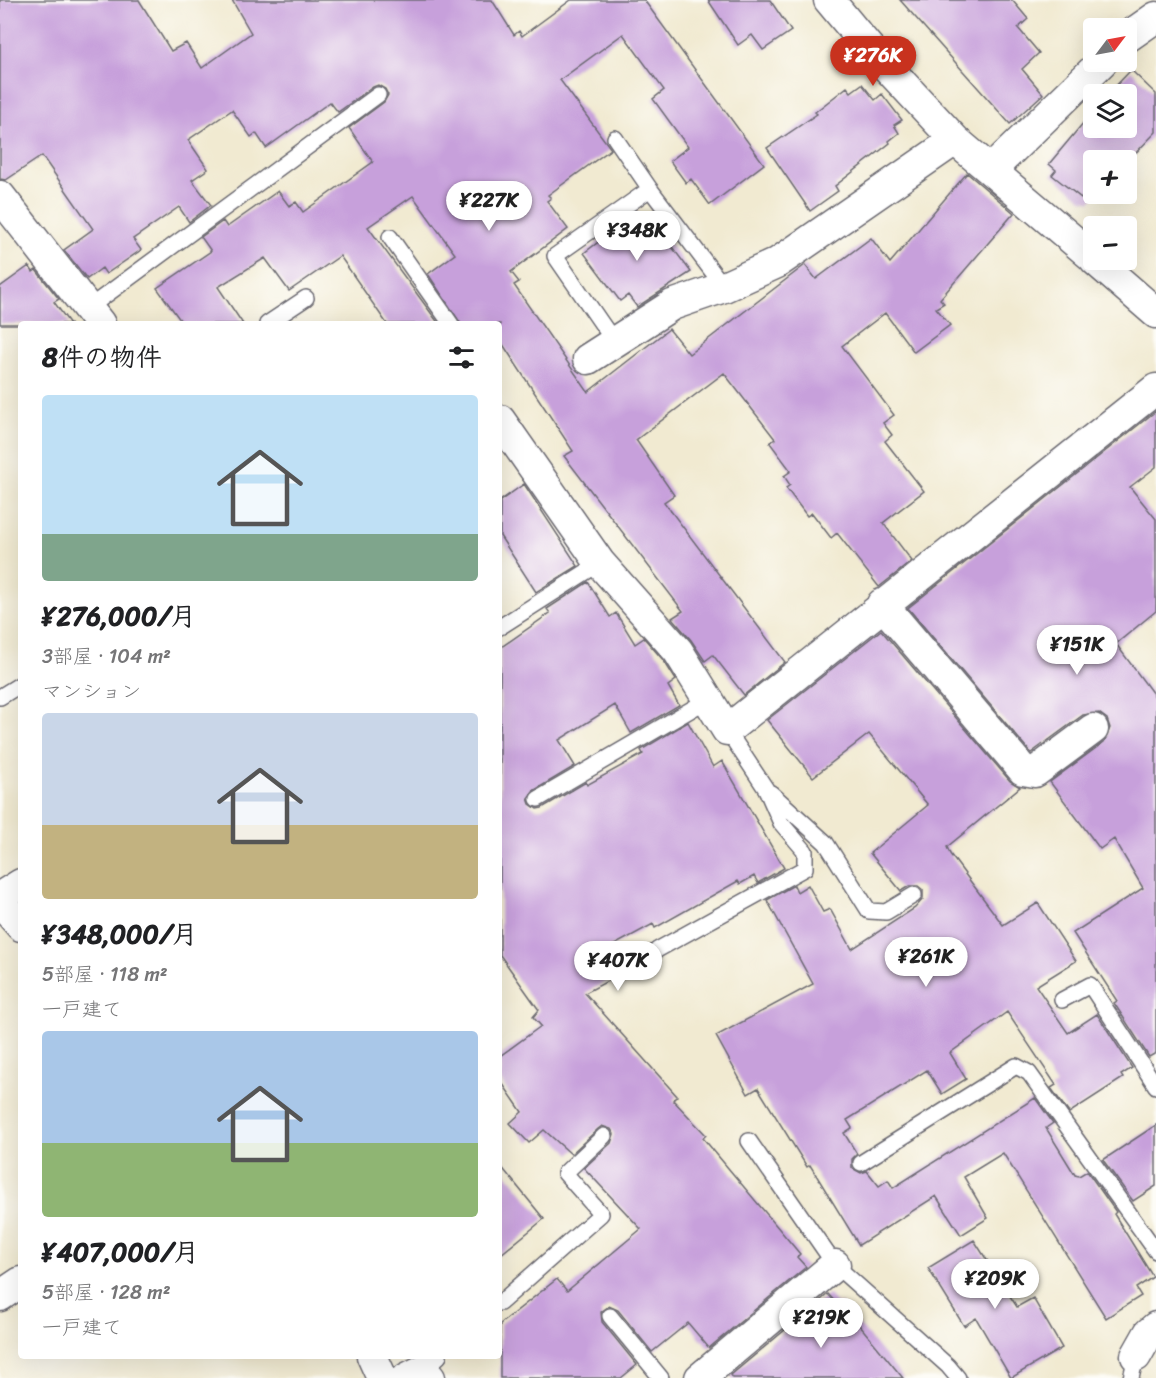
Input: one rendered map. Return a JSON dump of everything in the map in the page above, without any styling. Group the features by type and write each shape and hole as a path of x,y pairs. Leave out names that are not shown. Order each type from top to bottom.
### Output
{"street":[{"path":"829,0 869,48 955,140 1083,249"},
{"path":"1137,30 1156,17"},
{"path":"991,170 1092,72"},
{"path":"588,359 613,340 672,305 724,287 777,263 955,140"},
{"path":"5,214 94,316"},
{"path":"1107,270 1156,313"},
{"path":"502,423 600,563 678,651 727,730 882,604 1156,389"},
{"path":"882,604 1023,770 1035,772 1093,729"},
{"path":"0,897 18,886"},
{"path":"0,902 18,923"},
{"path":"700,1378 835,1265"},
{"path":"0,1296 18,1284"},
{"path":"1134,1367 1149,1333 1156,1327"},
{"path":"373,1359 382,1378"}],"lane":[{"path":"94,316 378,94"},
{"path":"615,138 650,189 724,287"},
{"path":"613,340 555,256 650,189"},
{"path":"390,237 449,321"},
{"path":"272,321 306,298"},
{"path":"502,626 600,563"},
{"path":"0,697 18,686"},
{"path":"538,799 709,699"},
{"path":"657,950 805,868 805,851 782,823 766,789 727,730"},
{"path":"766,789 826,843 868,911 886,912 914,895"},
{"path":"1062,1000 1090,985 1156,1086"},
{"path":"861,1162 1016,1066 1029,1073 1156,1251"},
{"path":"502,1301 602,1214 565,1173 604,1136"},
{"path":"749,1141 835,1265 948,1366 958,1378"},
{"path":"610,1316 660,1378"}],"building":[{"path":"0,0 139,0 171,51 186,43 202,68 251,33 232,0 492,0 514,35 519,31 522,36 571,0 644,0 764,164 710,205 691,179 686,183 670,161 688,147 653,99 664,90 623,34 560,80 611,149 548,195 551,198 547,201 568,229 511,272 519,282 514,285 588,392 669,329 689,354 805,265 816,279 871,238 890,263 967,173 1014,213 940,299 944,303 936,308 950,325 914,352 885,313 842,346 894,415 883,423 892,435 885,441 924,491 883,523 912,561 879,587 837,533 831,538 812,513 807,516 786,488 790,485 784,476 791,471 770,443 775,439 724,373 636,440 674,495 664,502 785,662 744,695 713,655 705,661 672,618 683,611 564,456 573,451 502,343 502,321 459,321 428,274 455,254 413,196 368,227 437,321 385,321 340,256 289,291 265,258 218,287 241,321 181,321 157,288 211,251 201,237 223,221 227,227 278,191 289,206 296,202 303,212 373,162 349,128 384,102 388,95 385,89 378,85 373,87 338,112 330,102 266,148 256,133 251,137 232,110 188,140 208,169 192,180 211,205 189,222 179,207 133,239 141,250 106,274 102,268 87,279 64,250 93,229 42,156 6,180 0,179"},
{"path":"708,0 770,0 791,31 763,50 752,35 738,45"},
{"path":"900,0 1012,0 1028,19 1018,28 1039,53 1022,69 1043,94 1010,124"},
{"path":"1129,72 1133,72 1156,94 1156,132 1137,152 1083,150 1083,199 1052,175 1056,170 1049,164 1083,123 1083,138 1137,138 1137,84 1118,84"},
{"path":"862,84 875,100 882,94 902,120 894,125 899,133 889,141 890,143 835,186 838,191 810,211 767,148 817,114 815,112 847,87 851,92"},
{"path":"638,212 658,239 663,235 691,272 637,307 628,295 620,301 584,253"},
{"path":"29,266 33,272 36,270 59,299 54,302 68,321 18,321 18,324 0,324 0,287"},
{"path":"1156,411 1156,467 1130,487 1156,519 1156,611 1116,644 1156,698 1156,1053 1149,1057 1114,1003 1117,1001 1073,933 1143,888 1114,839 1100,849 1050,782 1104,742 1110,728 1107,719 1099,713 1083,715 1031,753 908,608"},
{"path":"524,484 578,566 536,592 502,539 502,500"},
{"path":"588,582 610,617 616,613 635,644 644,638 664,661 676,680 668,686 679,705 631,733 615,705 559,740 575,766 533,791 528,798 530,804 537,809 542,808 586,782 587,785 643,754 641,750 688,722 713,767 722,761 784,868 758,883 754,876 740,884 738,881 655,928 653,924 605,950 619,975 585,993 677,1096 673,1100 706,1135 703,1138 800,1254 797,1257 806,1267 709,1348 688,1323 652,1352 618,1310 609,1306 601,1312 602,1322 637,1365 621,1378 500,1378 502,1322 557,1279 567,1291 641,1229 584,1168 611,1143 614,1134 611,1129 602,1126 571,1154 544,1130 529,1143 510,1123 522,1112 502,1083 502,1055 541,1026 533,1017 539,1010 502,958 502,647 550,613 547,609"},
{"path":"881,630 1010,781 1020,787 947,847 950,854 1003,925 1038,903 1076,961 1036,986 1068,1033 1097,1014 1132,1068 1121,1075 1123,1078 1069,1113 1051,1088 1056,1085 1007,1012 950,1053 966,1079 942,1094 927,1070 847,1120 852,1128 844,1133 857,1154 852,1159 852,1168 861,1173 867,1171 879,1186 888,1180 893,1188 1035,1098 1053,1123 1046,1128 1075,1175 1079,1176 1087,1171 1116,1212 1114,1214 1153,1277 1136,1288 1141,1296 1106,1318 1003,1153 964,1177 988,1218 961,1235 936,1196 859,1245 810,1165 807,1167 758,1088 748,1094 716,1036 813,984 767,900 794,885 797,892 808,885 823,912 830,909 852,949 915,908 923,899 923,890 918,886 909,886 901,891 870,853 928,805 869,734 813,777 767,720"},
{"path":"1156,1125 1156,1186 1133,1201 1103,1160"},
{"path":"502,1167 544,1219 502,1253"},
{"path":"974,1240 1017,1307 1033,1298 1062,1348 1011,1378 976,1318 964,1326 928,1268"},
{"path":"828,1294 838,1305 841,1303 903,1378 733,1378 731,1375"}]}
